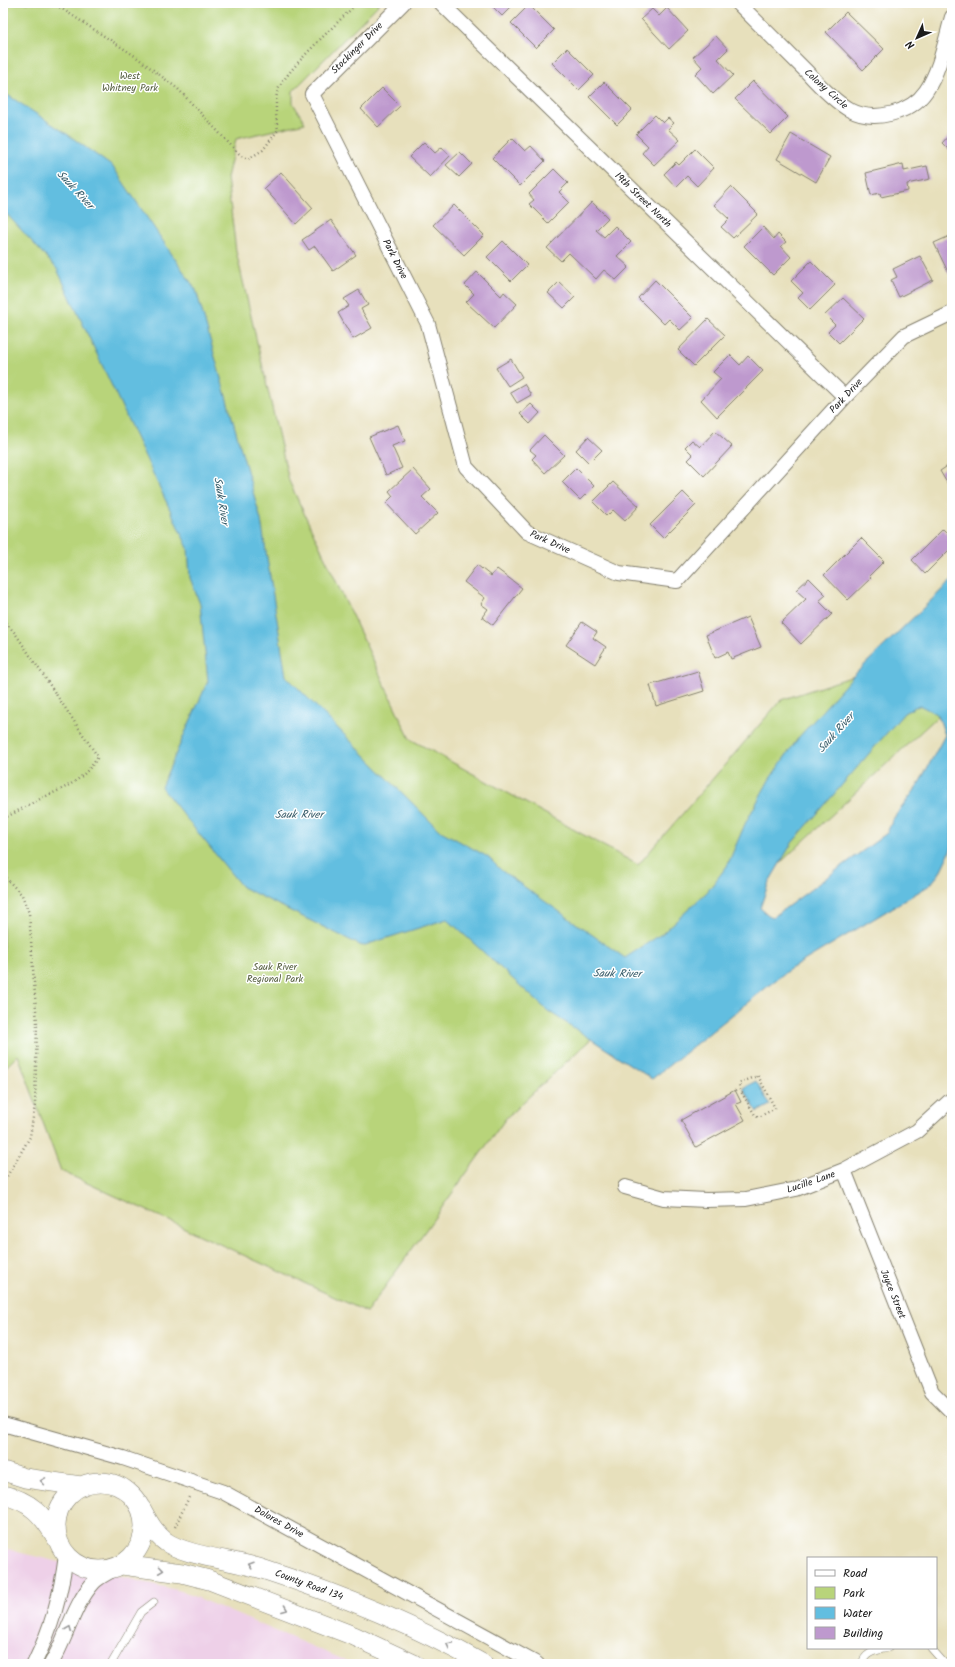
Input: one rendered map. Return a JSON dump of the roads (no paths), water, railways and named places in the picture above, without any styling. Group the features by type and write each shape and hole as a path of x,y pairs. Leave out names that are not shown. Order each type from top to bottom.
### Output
{"street":[{"name":"Stockinger Drive","path":"312,94 403,3"},
{"name":"19th Street North","path":"441,3 845,397"},
{"name":"Colony Circle","path":"738,3 822,87 850,110 870,115 892,114 911,106 925,92 934,76 952,17"},
{"name":"Park Drive","path":"312,94 428,324 466,467 527,532 619,573 677,581 845,397 904,336 952,313"},
{"name":"Lucille Lane","path":"625,1187 664,1198 706,1200 746,1199 796,1189 844,1170 917,1131 952,1099"},
{"name":"Joyce Street","path":"844,1170 932,1392 952,1412"},
{"name":"Dolores Drive","path":"3,1424 123,1458 223,1492 537,1664"},
{"path":"3,1471 25,1478 81,1486"},
{"path":"34,1664 54,1618 63,1579 62,1547 55,1527 57,1514 62,1502 70,1493 81,1486 95,1482 109,1482 122,1488 133,1496 141,1508 144,1521 144,1534 140,1546 133,1557 94,1581 78,1606 61,1647 51,1664"},
{"path":"3,1495 20,1500 34,1508 46,1520 62,1547 76,1564 88,1569 101,1571 118,1567 182,1573 209,1580 354,1636 414,1664"},
{"name":"County Road 134","path":"141,1508 152,1529 166,1542 182,1550 245,1563 349,1600 403,1622 483,1664"}],"lane":[{"path":"111,1664 141,1612 154,1602"},
{"path":"862,1664 863,1658 868,1654 885,1649"},
{"path":"932,1649 945,1664"}],"water":[{"name":"Sauk River","path":"3,92 67,134 113,167 196,290 261,520 286,676 439,830 488,857 502,871 625,958 663,933 707,892 727,866 745,824 769,780 799,737 852,677 952,580 952,847 939,874 930,885 787,971 652,1079 548,1011 447,919 362,946 242,887 161,787 208,681 200,604 190,578 188,548 57,269 3,210","holes":["921,706 938,715 945,735 917,787 893,819 887,833 772,918 760,908 769,882 792,843 904,713 915,707"]},
{"path":"756,1081 770,1105 757,1112 743,1088"}],"park label":[{"name":"West Whitney Park","path":"130,82"},
{"name":"Sauk River Regional Park","path":"275,972"}]}
